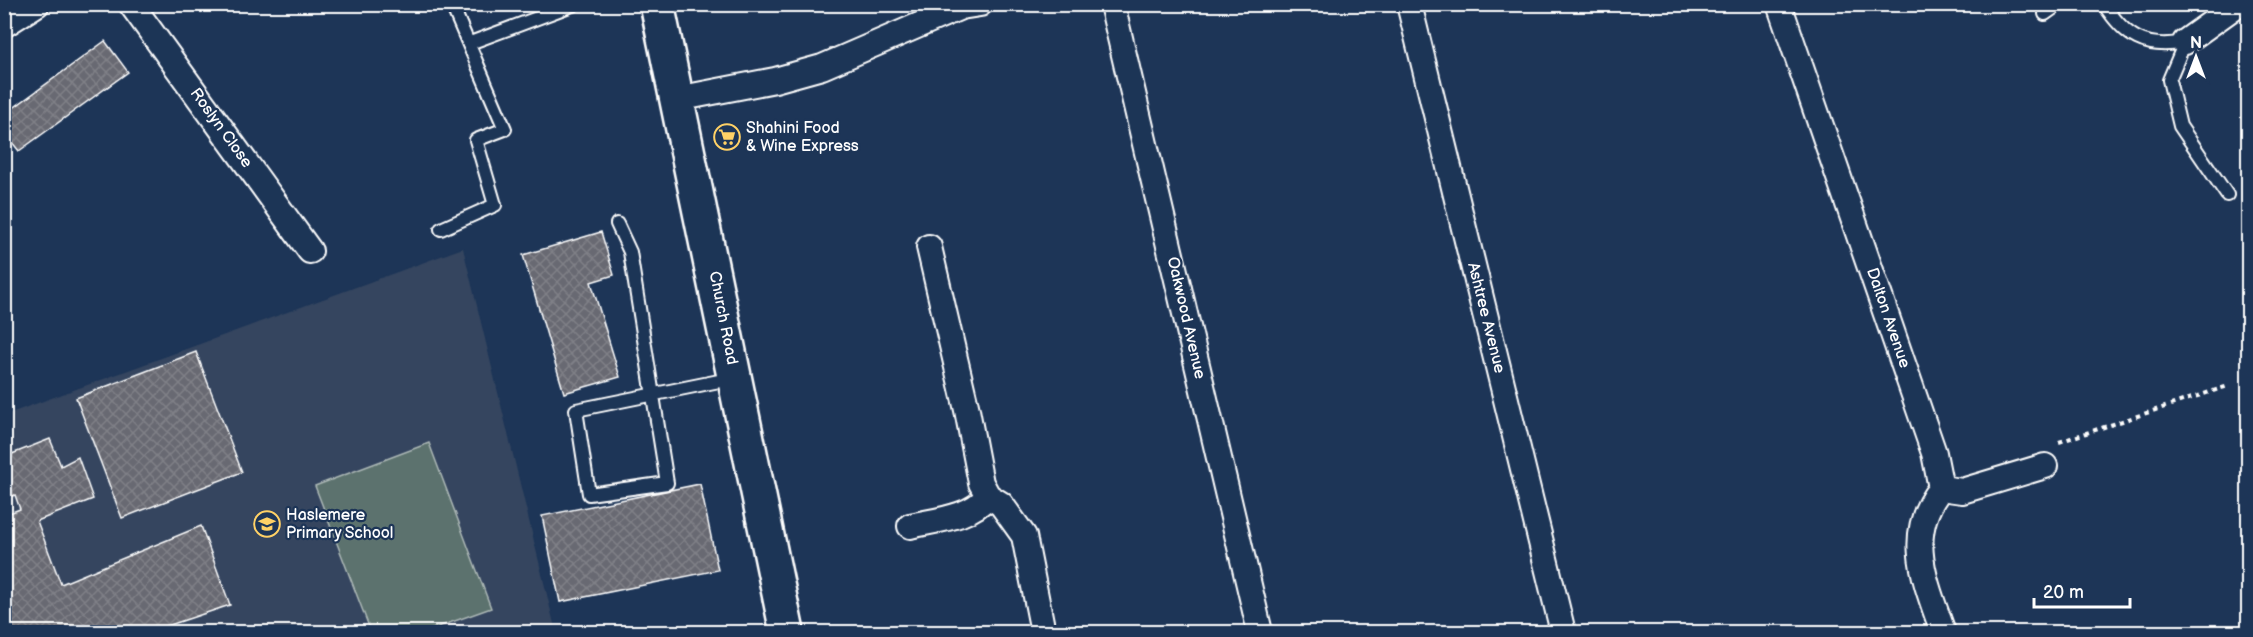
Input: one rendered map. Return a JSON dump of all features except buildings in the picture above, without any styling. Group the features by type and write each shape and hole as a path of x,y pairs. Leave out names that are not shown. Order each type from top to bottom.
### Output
{"street":[{"path":"4,25 37,4"},
{"name":"Roslyn Close","path":"131,4 310,251"},
{"name":"Church Road","path":"657,4 787,633"},
{"path":"677,99 775,80 822,67 961,7 980,4"},
{"name":"Oakwood Avenue","path":"1112,4 1260,633"},
{"name":"Ashtree Avenue","path":"1408,4 1563,633"},
{"name":"Dalton Avenue","path":"1779,4 1930,442 1941,489"},
{"path":"2185,42 2238,4"},
{"path":"929,247 967,410 981,483 988,496 1001,504 1024,536 1043,633"},
{"path":"1943,633 1920,555 1921,527 1928,504 1941,489 1962,491 2045,466"},
{"path":"910,526 964,513 982,503 988,496"}],"lane":[{"path":"470,43 575,4"},
{"path":"2045,14 2059,4"},
{"path":"2104,4 2124,32 2132,36 2165,46 2185,42"},
{"path":"441,229 495,205 476,140 505,129 454,10"},
{"path":"2185,42 2169,80 2180,126 2227,195"},
{"path":"617,224 630,252 654,395 667,483 589,494 576,410 654,395 735,378"}],"path":[{"path":"2045,466 2051,445 2228,386"}],"shaded area":[{"name":"Haslemere Primary School","path":"463,248 556,632 5,632 5,415"}],"green space":[{"path":"429,443 491,608 424,632 371,632 315,486"}],"place":[{"name":"Shahini Food & Wine Express","path":"727,137"},
{"name":"Haslemere Primary School","path":"267,524"}]}
